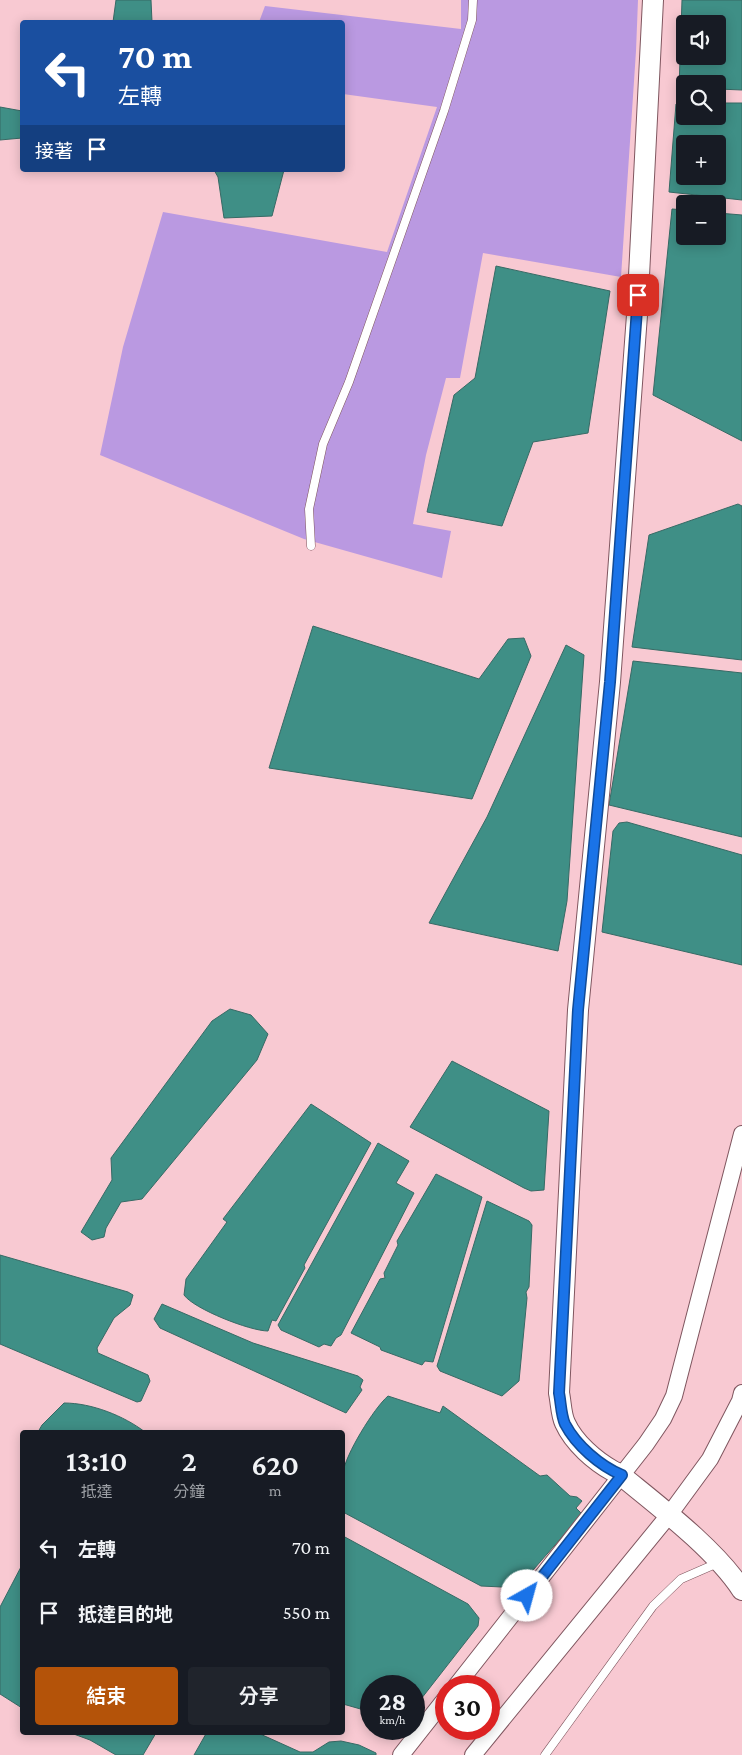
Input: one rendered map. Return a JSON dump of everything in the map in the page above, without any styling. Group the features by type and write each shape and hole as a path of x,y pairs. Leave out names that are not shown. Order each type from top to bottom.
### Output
{"street":[{"path":"653,0 637,315 610,682 578,1010 559,1393 564,1422 579,1444 666,1512 730,1572 742,1590"},
{"path":"465,1675 627,1481 663,1420 674,1396 742,1134"},
{"path":"473,1755 710,1459 742,1394"},
{"path":"401,1755 435,1712"}],"lane":[{"path":"312,546 309,509 323,444 349,382 444,112 472,20 473,0"},
{"path":"544,1755 653,1606 681,1579 720,1562"}],"shaded area":[{"path":"461,0 638,0 621,277 483,253 460,378 446,378 426,455 413,524 451,531 442,578 304,539 100,455 123,347 163,212 387,252 437,107 345,94 345,20 260,20 265,6 461,29"}],"water":[{"path":"116,0 151,0 152,20 113,20"},
{"path":"682,0 742,0 742,90 726,89 726,75 679,75 680,65 726,65 726,15 681,15"},
{"path":"726,103 742,103 742,200 726,198 726,195 696,195 669,192 676,104 676,125 726,125"},
{"path":"0,107 20,111 20,138 0,140"},
{"path":"215,172 283,172 272,216 224,218 218,177"},
{"path":"672,209 676,209 676,245 726,245 726,214 742,215 742,441 653,395"},
{"path":"496,266 610,291 588,433 533,442 502,526 427,512 454,395 475,378"},
{"path":"738,504 742,506 742,660 632,647 649,535"},
{"path":"313,626 479,679 508,639 524,638 531,656 472,799 269,768"},
{"path":"566,645 584,655 567,901 558,951 429,923 487,817"},
{"path":"633,661 742,673 742,837 609,805"},
{"path":"627,822 742,855 742,965 602,932 613,831 619,823"},
{"path":"230,1009 251,1015 268,1034 257,1060 142,1199 121,1202 106,1228 104,1237 92,1240 81,1232 112,1180 111,1158 212,1021"},
{"path":"452,1061 549,1111 544,1190 531,1191 524,1188 410,1127"},
{"path":"311,1104 371,1143 304,1265 305,1268 276,1321 272,1320 268,1331 249,1327 210,1313 190,1301 184,1295 186,1279 227,1222 223,1219"},
{"path":"378,1143 409,1161 396,1183 414,1193 341,1335 336,1338 331,1346 324,1344 319,1347 281,1330 278,1325"},
{"path":"436,1174 482,1197 433,1362 425,1361 422,1365 381,1350 380,1347 351,1333 380,1279 385,1278 384,1273 398,1245 397,1241"},
{"path":"487,1201 529,1221 532,1225 529,1287 526,1292 519,1381 502,1396 440,1371 437,1366"},
{"path":"0,1255 133,1295 130,1305 114,1318 97,1348 98,1353 148,1375 150,1381 141,1401 137,1402 0,1344"},
{"path":"162,1304 253,1343 358,1376 363,1380 360,1387 362,1390 346,1413 160,1328 154,1319"},
{"path":"388,1396 440,1413 443,1406 540,1476 547,1475 570,1496 577,1497 582,1501 576,1508 582,1514 513,1593 502,1587 481,1586 345,1513 345,1465 361,1432"},
{"path":"64,1403 96,1408 118,1416 142,1430 39,1430"},
{"path":"345,1537 468,1604 479,1618 478,1626 440,1675 435,1675 435,1681 425,1694 425,1675 360,1675 360,1709 345,1705"},
{"path":"20,1569 20,1707 0,1694 0,1607"},
{"path":"76,1735 155,1735 143,1755 116,1755 90,1740"},
{"path":"205,1735 262,1735 300,1752 313,1752 329,1742 341,1741 359,1745 376,1753 376,1755 194,1755"}],"route":[{"path":"527,1596 622,1475 613,1472 579,1444 564,1422 559,1393 578,1010 610,682 638,295"}]}
